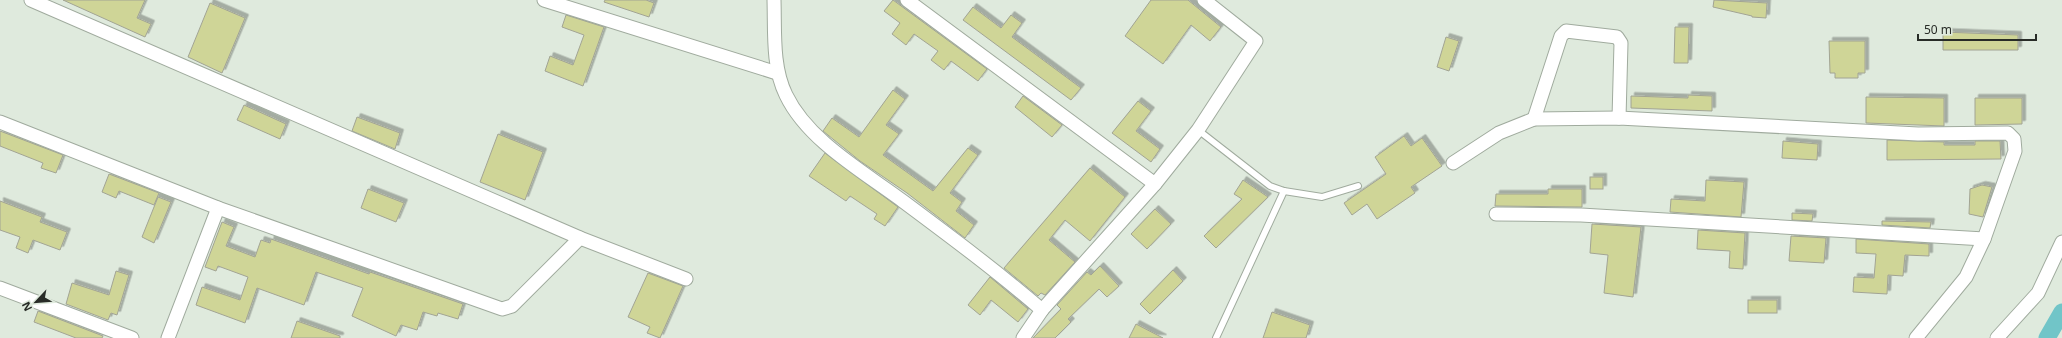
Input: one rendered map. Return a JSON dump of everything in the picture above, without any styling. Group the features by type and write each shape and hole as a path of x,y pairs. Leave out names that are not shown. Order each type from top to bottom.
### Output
{"street":[{"path":"32,0 580,238 686,279"},
{"path":"544,0 777,73"},
{"path":"774,0 777,73 786,96 802,122 829,146 945,232 1042,310"},
{"path":"907,0 1155,184"},
{"path":"1023,338 1042,310 1155,184 1198,130 1256,41 1204,0"},
{"path":"1534,119 1562,36 1566,31 1617,37 1621,43 1619,118"},
{"path":"1453,163 1499,133 1534,119 1619,118 1918,134 2008,133 2014,139 2015,151 1984,239 1966,277 1916,338"},
{"path":"0,122 218,208 502,309 512,306 580,238"},
{"path":"168,338 218,208"},
{"path":"1496,214 1581,215 1984,239"},
{"path":"1997,338 2038,293 2062,242"},
{"path":"0,288 132,338"}],"lane":[{"path":"1198,130 1270,186 1284,191 1322,197 1358,186"},
{"path":"1216,338 1284,191"}],"building":[{"path":"63,0 145,0 137,18 151,24 145,37"},
{"path":"605,0 646,0 654,3 649,17 604,2"},
{"path":"893,0 987,69 978,81 951,61 944,70 931,60 938,51 914,34 906,45 892,34 900,23 884,11"},
{"path":"1151,0 1188,0 1221,27 1210,41 1191,25 1163,64 1125,36"},
{"path":"1714,0 1767,3 1766,18 1752,17 1713,7"},
{"path":"210,3 245,18 222,73 188,57"},
{"path":"973,7 1001,28 1011,15 1022,23 1012,37 1081,88 1071,100 963,20"},
{"path":"566,15 604,27 583,86 545,71 550,56 573,65 584,35 562,27"},
{"path":"1675,27 1689,27 1688,63 1674,63"},
{"path":"1943,32 2018,35 2018,50 1943,50"},
{"path":"1446,37 1459,41 1449,71 1437,67"},
{"path":"1829,41 1865,41 1865,73 1858,73 1858,78 1835,78 1835,73 1830,73"},
{"path":"893,90 905,99 886,125 899,134 883,155 933,191 968,148 978,155 950,193 962,202 956,211 974,225 965,238 907,193 860,161 823,131 832,118 859,137"},
{"path":"1688,95 1712,96 1712,111 1631,108 1631,96 1688,98"},
{"path":"1023,96 1062,125 1052,137 1015,107"},
{"path":"1866,97 1944,98 1944,126 1866,123"},
{"path":"1975,98 2022,98 2022,124 1975,125"},
{"path":"1138,101 1151,111 1136,131 1160,149 1151,162 1112,133"},
{"path":"244,105 286,124 280,139 237,120"},
{"path":"357,117 400,133 395,149 352,131"},
{"path":"0,131 63,155 56,173 41,168 43,163 0,146"},
{"path":"498,134 543,152 525,200 480,182"},
{"path":"1404,136 1411,146 1422,138 1442,166 1411,187 1415,193 1377,219 1367,204 1352,215 1344,203 1386,174 1375,157"},
{"path":"1887,140 1944,142 1944,145 1975,145 1975,141 2000,141 2001,159 1887,160"},
{"path":"1783,141 1818,144 1817,160 1782,158"},
{"path":"825,153 898,207 885,226 874,219 877,214 850,196 846,201 809,176"},
{"path":"1090,168 1125,197 1090,241 1065,220 1049,240 1075,262 1045,295 1041,293 1038,296 1004,268"},
{"path":"109,174 159,193 154,205 119,191 116,198 102,192"},
{"path":"1590,177 1603,177 1603,189 1590,189"},
{"path":"1243,180 1268,197 1216,248 1204,236 1242,199 1234,194"},
{"path":"1706,180 1744,182 1741,217 1670,212 1671,199 1705,201"},
{"path":"1982,185 1992,187 1983,217 1969,214 1970,189"},
{"path":"368,189 404,203 396,222 361,208"},
{"path":"1548,189 1582,189 1582,207 1495,206 1496,194 1548,194"},
{"path":"158,197 171,202 154,243 142,237"},
{"path":"0,201 42,217 40,222 67,232 60,250 33,240 28,253 16,248 20,237 0,230"},
{"path":"1155,209 1171,224 1147,249 1131,234"},
{"path":"1792,213 1813,214 1812,221 1792,220"},
{"path":"1882,221 1931,222 1930,228 1882,225"},
{"path":"222,222 234,227 226,246 255,257 261,240 270,243 271,239 369,274 370,272 463,304 458,319 438,313 437,316 423,312 417,330 401,325 396,336 352,316 363,288 316,272 304,305 257,288 245,323 196,305 202,287 240,300 248,277 218,266 216,271 205,267"},
{"path":"1592,224 1641,227 1633,297 1604,293 1608,255 1590,253"},
{"path":"1698,230 1745,233 1743,269 1729,268 1730,251 1697,249"},
{"path":"1791,236 1826,238 1824,263 1789,261"},
{"path":"1856,239 1929,244 1929,256 1905,255 1903,276 1888,275 1887,294 1853,292 1854,277 1874,278 1876,254 1856,253"},
{"path":"1100,266 1119,286 1107,297 1099,289 1068,319 1071,322 1055,338 1033,338 1061,309 1057,305 1087,272 1091,275"},
{"path":"1173,270 1183,281 1150,314 1140,304"},
{"path":"116,271 129,275 117,315 111,313 108,320 66,304 72,283 109,295"},
{"path":"648,273 683,286 660,338 647,333 650,327 628,317"},
{"path":"990,277 1028,309 1018,322 991,300 980,315 968,305"},
{"path":"1748,300 1777,300 1777,313 1748,313"},
{"path":"38,311 103,336 102,338 76,338 34,322"},
{"path":"1272,312 1310,325 1306,338 1263,338"},
{"path":"297,321 340,336 340,338 291,338"},
{"path":"1136,324 1163,338 1129,338"}],"waterway":[{"path":"2047,338 2062,312"}]}
